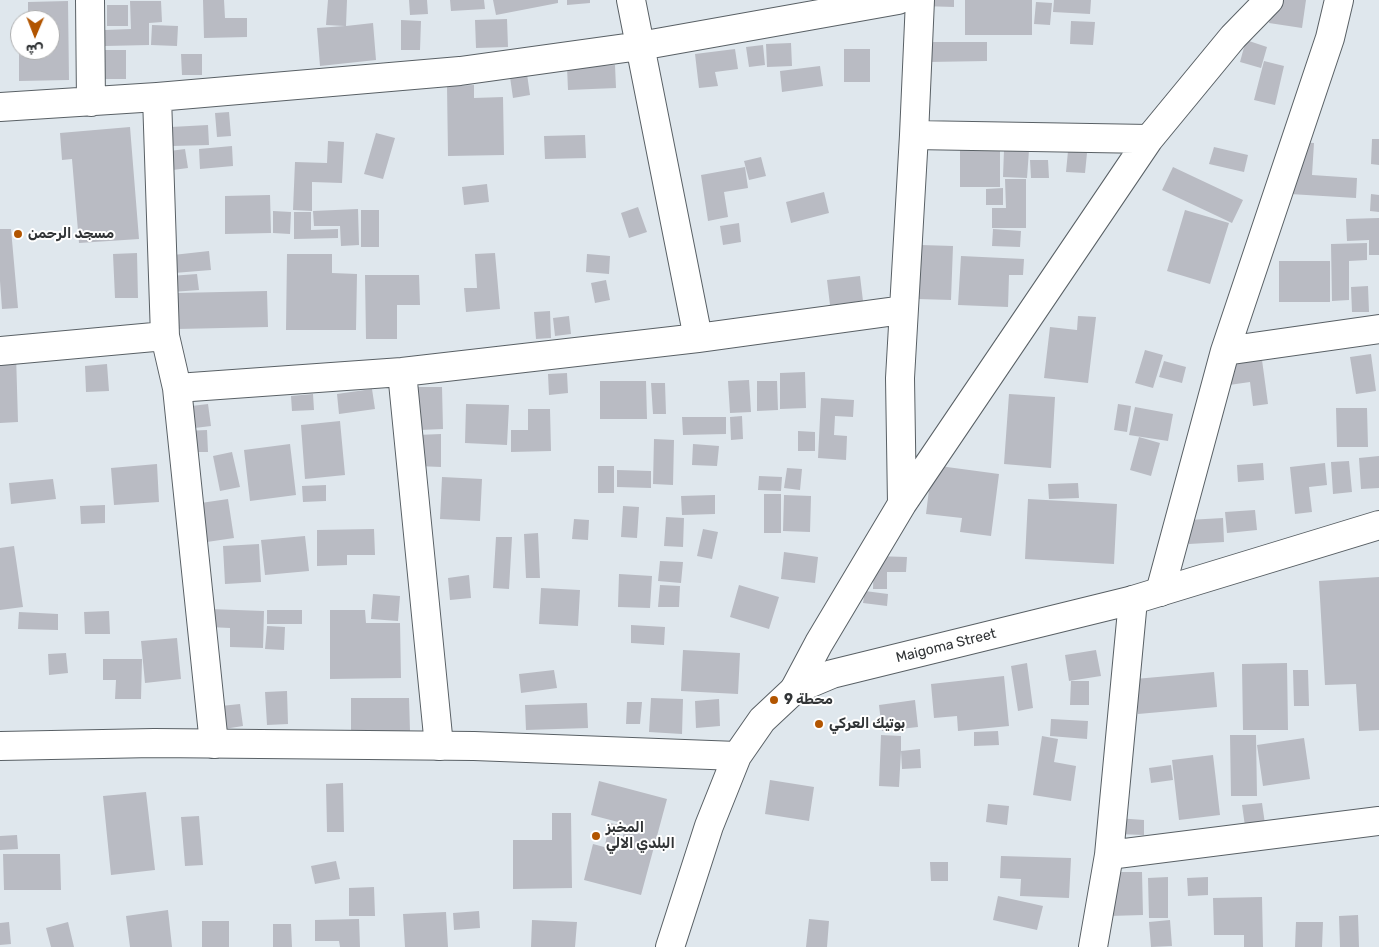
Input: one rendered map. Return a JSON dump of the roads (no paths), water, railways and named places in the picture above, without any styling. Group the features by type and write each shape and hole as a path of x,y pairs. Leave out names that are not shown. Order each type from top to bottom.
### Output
{"street":[{"path":"90,0 91,102"},
{"path":"631,0 698,338"},
{"path":"0,107 157,97 460,71 640,46 898,0"},
{"path":"902,504 900,378 920,0"},
{"path":"794,690 819,643 902,504 1149,139 1233,37 1269,0"},
{"path":"1160,592 1224,351 1330,38 1339,0"},
{"path":"157,97 165,336 177,388 214,744"},
{"path":"914,135 1149,139"},
{"path":"177,388 402,372 698,338 903,310"},
{"path":"1224,351 1379,330"},
{"path":"0,351 165,336"},
{"path":"402,372 439,746"},
{"name":"Maigoma Street","path":"670,947 709,826 737,756 762,720 794,690 832,674 1133,600 1379,525"},
{"path":"1093,947 1109,854 1133,600"},
{"path":"0,746 214,744 439,746 737,756"},
{"path":"1109,854 1379,821"}],"place":[{"name":"مسجد الرحمن","path":"18,234"},
{"name":"محطة 9","path":"774,700"},
{"name":"بوتيك العركي","path":"819,724"},
{"name":"المخبز البلدي الالي","path":"596,836"}]}
